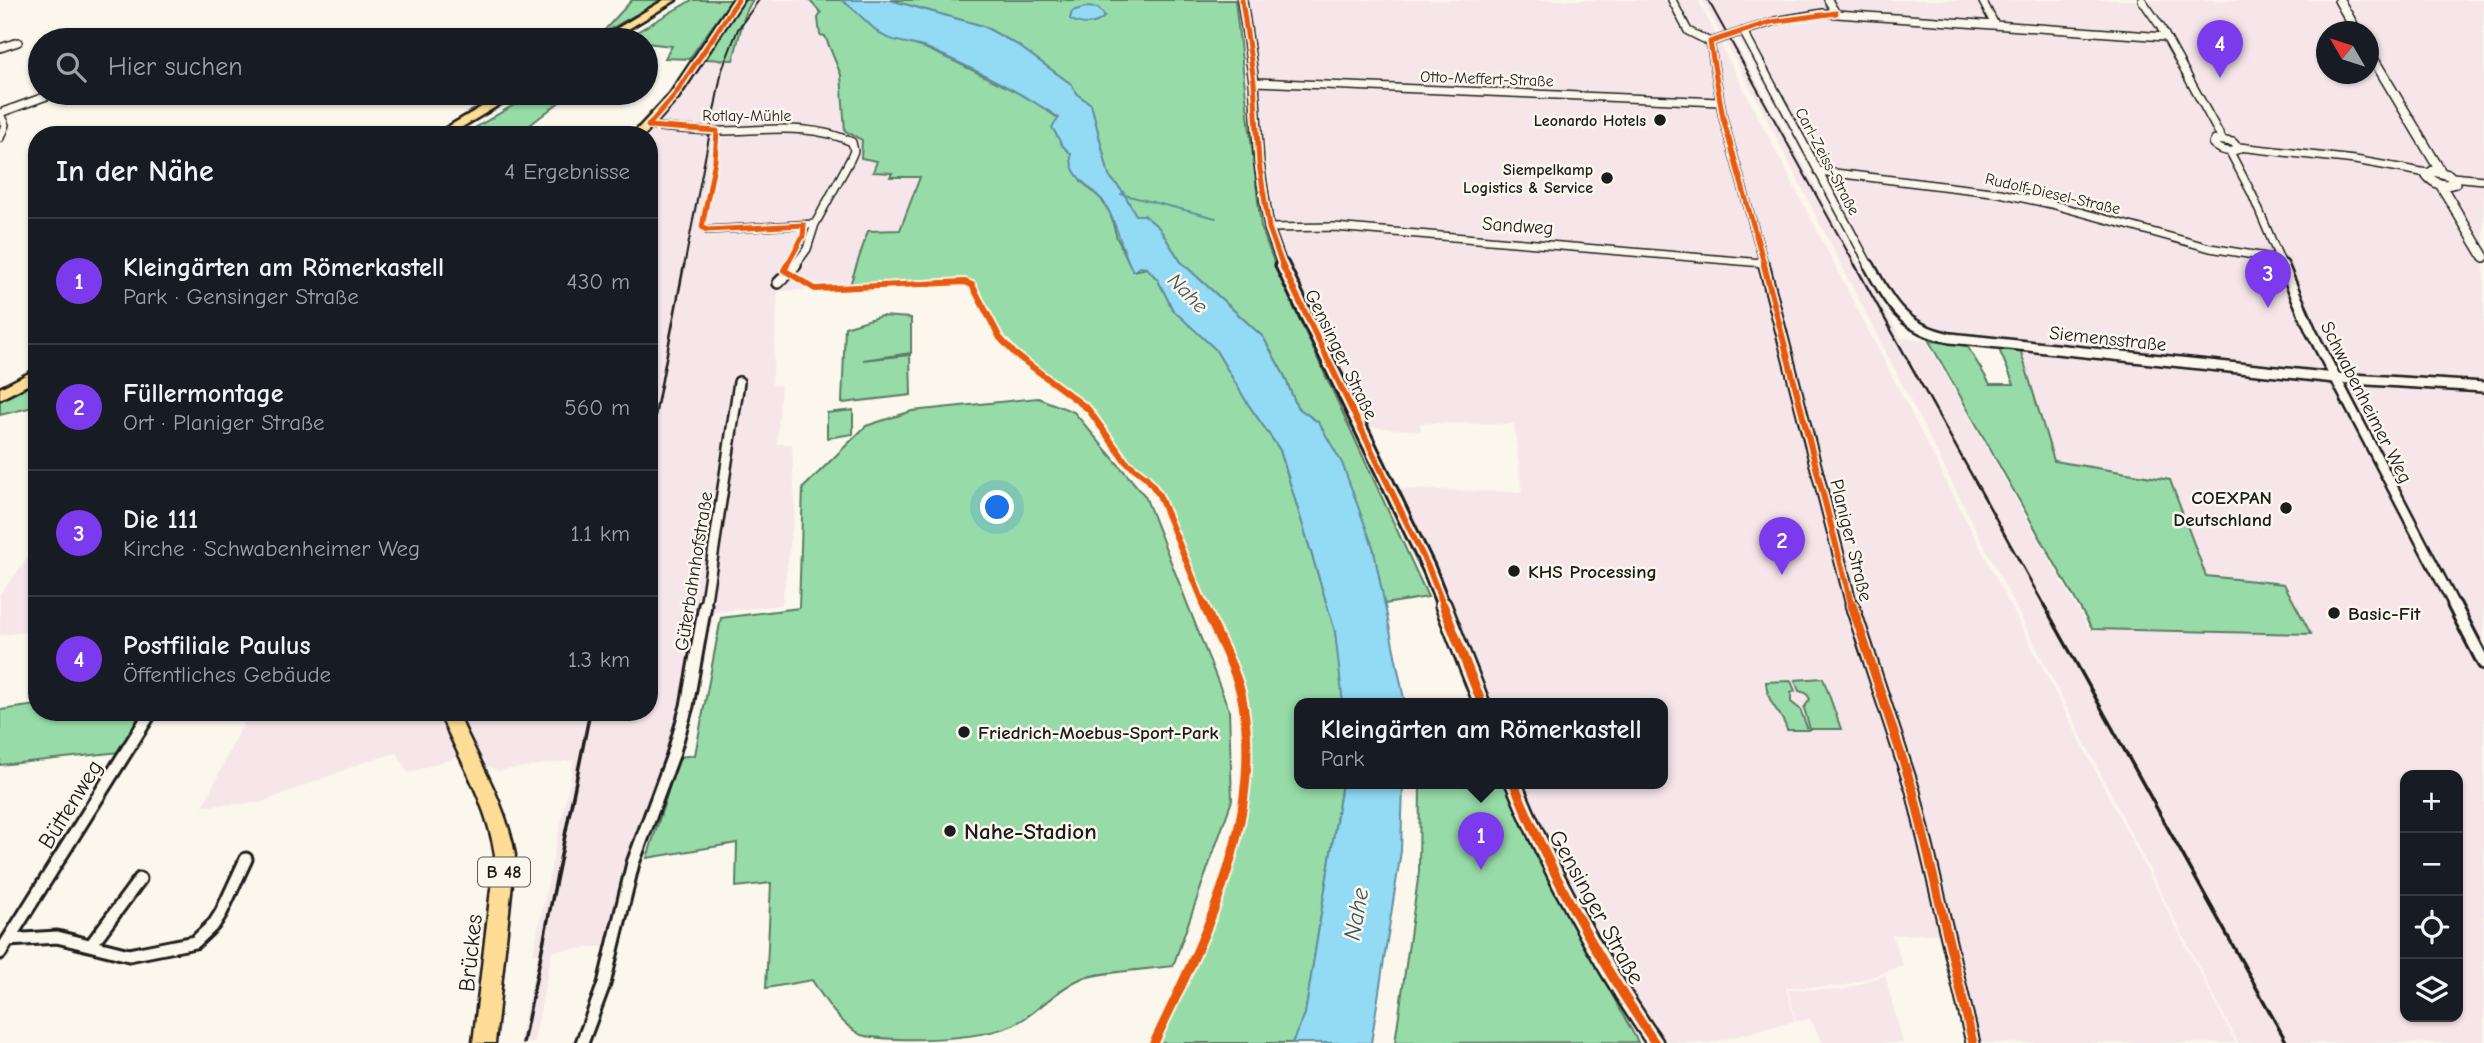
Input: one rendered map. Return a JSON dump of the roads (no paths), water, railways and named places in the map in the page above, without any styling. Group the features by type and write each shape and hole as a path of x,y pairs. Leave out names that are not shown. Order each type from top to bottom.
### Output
{"main road":[{"path":"623,28 671,0"},
{"path":"633,28 680,0"},
{"path":"646,126 685,79 738,0"},
{"path":"456,126 492,105"},
{"path":"466,126 502,105"},
{"path":"0,386 28,372"},
{"path":"0,394 28,379"},
{"name":"Brückes","path":"452,721 495,808 504,842 505,855 484,1043"}],"street":[{"name":"Gensinger Straße","path":"1242,0 1254,82 1259,163 1269,228 1294,290 1429,569 1480,698"},
{"path":"1672,0 1688,31 1710,42 1800,16 1836,13 2165,37"},
{"path":"1828,0 1836,13"},
{"path":"1982,0 1994,23"},
{"path":"2142,0 2222,139 2233,142 2235,150 2373,163 2431,174 2450,182 2484,180"},
{"path":"2336,0 2346,21"},
{"path":"2336,0 2350,21"},
{"name":"Carl-Zeiss-Straße","path":"1743,31 1890,303"},
{"name":"Planiger Straße","path":"1710,42 1719,102 1802,401 1854,615 1913,791 1973,1043"},
{"path":"0,48 18,43"},
{"path":"2379,72 2431,174"},
{"path":"2379,78 2429,164 2431,174"},
{"name":"Otto-Meffert-Straße","path":"1254,82 1719,102"},
{"path":"0,138 5,125 0,113 28,103"},
{"name":"Rotlay-Mühle","path":"658,130 792,128 848,139 852,142 854,151 815,224"},
{"name":"Schwabenheimer Weg","path":"2235,150 2279,259 2335,379 2484,663"},
{"name":"Rudolf-Diesel-Straße","path":"1818,170 2000,193 2065,207 2210,248 2279,259"},
{"path":"2450,182 2484,244"},
{"path":"2450,182 2484,257"},
{"path":"707,230 815,224 815,233 790,274 778,283"},
{"name":"Sandweg","path":"1269,228 1334,228 1417,233 1763,263"},
{"name":"Siemensstraße","path":"1890,303 1907,324 1934,335 2335,379 2484,387"},
{"name":"Güterbahnhofstraße","path":"582,1043 604,984 634,863 673,755 687,706 700,641 739,382"},
{"name":"Büttenweg","path":"0,953 145,721"},
{"name":"Gensinger Straße","path":"1516,789 1541,850 1607,973 1655,1043"},
{"path":"8,940 57,937 129,955 195,942 207,932 221,913 246,859"},
{"path":"91,945 141,879"}],"water":[{"name":"Nahe","path":"841,0 890,0 983,26 1016,44 1071,84 1078,95 1091,104 1109,176 1123,192 1136,215 1144,215 1159,228 1181,262 1263,337 1284,375 1297,407 1319,423 1342,463 1373,547 1404,698 1342,698 1335,631 1280,450 1215,349 1173,310 1158,280 1147,268 1140,267 1133,271 1108,208 1081,181 1073,169 1071,154 1062,145 1052,127 1059,118 963,64 923,47 887,38"},
{"path":"1086,7 1098,8 1105,16 1088,24 1070,19 1072,11"},
{"name":"Nahe","path":"1341,789 1403,789 1401,851 1371,1043 1292,1043 1305,1014"}],"waterway":[{"path":"1121,194 1216,218"}],"railway":[{"path":"684,267 722,70 738,29 759,0"},
{"path":"1708,0 1856,267"},
{"path":"658,400 684,265"},
{"path":"1855,265 2045,607"},
{"path":"2044,605 2287,1043"},
{"path":"523,1043 588,721"}],"place":[{"name":"Postfiliale Paulus","path":"2220,78"},
{"name":"Leonardo Hotels","path":"1660,120"},
{"name":"Siempelkamp Logistics & Service","path":"1607,178"},
{"name":"Die 111","path":"2268,308"},
{"name":"COEXPAN Deutschland","path":"2286,508"},
{"name":"KHS Processing","path":"1514,571"},
{"name":"Füllermontage","path":"1782,575"},
{"name":"Basic-Fit","path":"2334,613"},
{"name":"Friedrich-Moebus-Sport-Park","path":"964,732"},
{"name":"Nahe-Stadion","path":"950,831"},
{"name":"Kleingärten am Römerkastell","path":"1481,870"}]}
